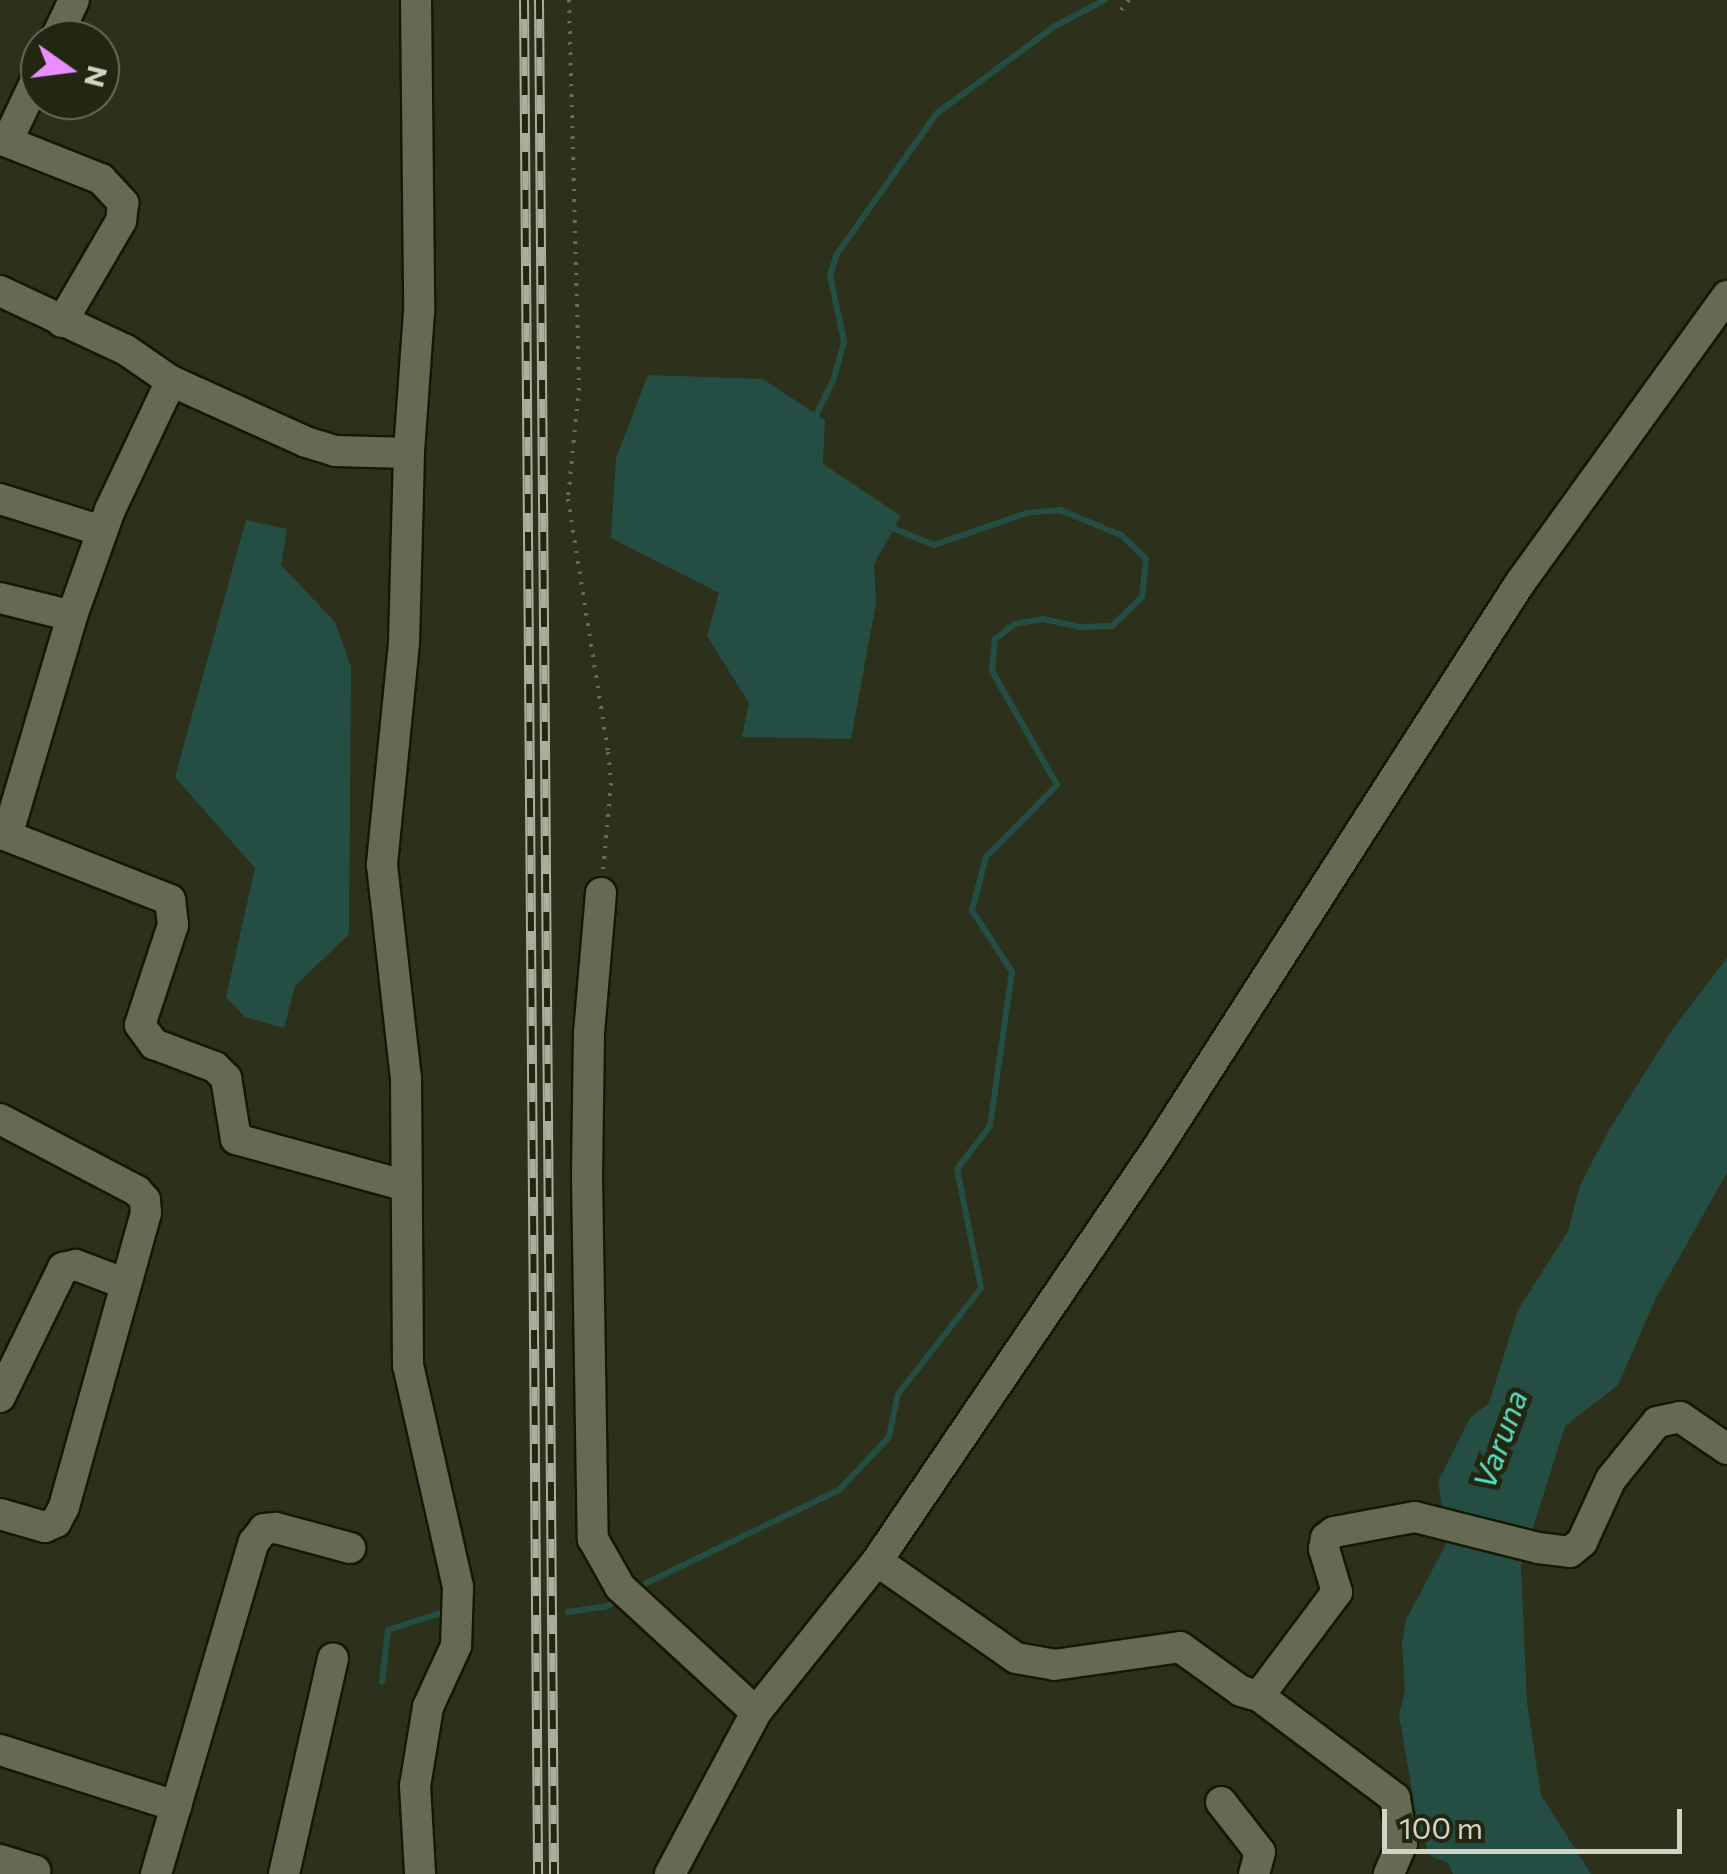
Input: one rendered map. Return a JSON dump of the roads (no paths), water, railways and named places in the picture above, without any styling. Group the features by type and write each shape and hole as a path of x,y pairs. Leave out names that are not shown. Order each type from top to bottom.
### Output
{"street":[{"path":"416,0 419,312 409,453 406,620 382,865 406,1079 408,1366 458,1587 456,1646 428,1707 415,1786 420,1874"},
{"path":"20,109 3,141 101,179 124,203 121,221 62,322"},
{"path":"0,290 126,350 171,381 306,442 335,450 409,453"},
{"path":"670,1874 756,1712 877,1562 1158,1146 1520,583 1727,296"},
{"path":"171,381 102,531 3,835 170,900 174,925 140,1025 154,1044 215,1066 226,1078 236,1139 407,1186"},
{"path":"0,499 102,531"},
{"path":"0,598 72,616"},
{"path":"600,892 590,1032 589,1431 593,1539 629,1595 756,1712"},
{"path":"0,1119 137,1190 145,1200 146,1212 64,1507 45,1527 0,1514"},
{"path":"0,1398 62,1268 76,1265 126,1284"},
{"path":"1259,1696 1337,1592 1324,1548 1326,1538 1334,1532 1404,1518 1434,1519 1538,1548 1570,1552 1582,1542 1611,1479 1663,1418 1680,1418 1727,1449"},
{"path":"156,1874 254,1542 264,1529 276,1528 350,1548"},
{"path":"877,1562 1016,1658 1054,1665 1180,1647 1241,1691 1259,1696 1394,1798 1402,1843 1389,1874"},
{"path":"284,1874 332,1659"},
{"path":"0,1750 176,1806"},
{"path":"1220,1802 1260,1852 1254,1874"},
{"path":"0,1860 35,1873"}],"water":[{"path":"648,375 763,379 825,420 823,464 901,516 874,564 876,603 851,739 742,737 749,703 707,636 719,593 611,538 616,458"},
{"path":"246,520 287,529 281,565 335,622 351,667 349,934 295,986 284,1028 245,1017 226,997 255,868 175,777"},
{"name":"Varuna","path":"1727,958 1727,1173 1655,1300 1618,1385 1565,1426 1521,1566 1527,1703 1541,1795 1591,1874 1453,1874 1448,1863 1431,1856 1419,1831 1399,1715 1405,1691 1402,1644 1406,1620 1447,1542 1438,1481 1470,1418 1489,1403 1518,1310 1568,1231 1580,1185 1610,1128 1674,1027"}],"waterway":[{"path":"814,419 833,381 844,342 830,275 837,254 936,114 1055,26 1105,0"},
{"path":"634,1589 839,1490 889,1437 898,1394 981,1288 957,1169 990,1126 1012,972 972,910 986,857 1057,785 992,671 995,639 1015,624 1043,619 1081,627 1112,626 1142,597 1146,559 1121,535 1060,510 1027,513 934,545 890,527"},
{"path":"568,1612 608,1606 619,1599"},
{"path":"382,1682 388,1630 450,1610"}],"railway":[{"path":"524,0 538,1874"},
{"path":"539,0 554,1874"}]}
